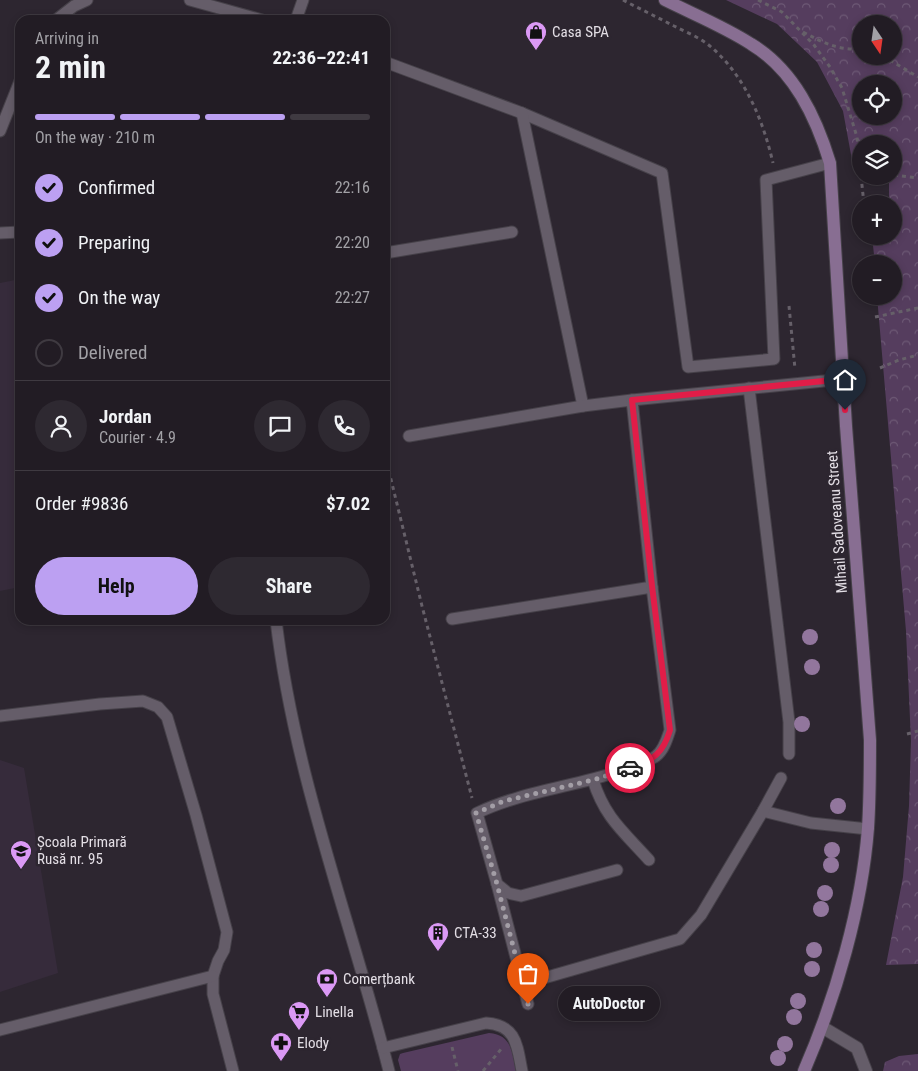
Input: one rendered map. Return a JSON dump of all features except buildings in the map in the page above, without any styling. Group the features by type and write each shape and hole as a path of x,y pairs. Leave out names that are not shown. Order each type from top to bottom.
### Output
{"main road":[{"name":"Mihail Sadoveanu Street","path":"665,0 752,44 776,63 808,105 821,135 830,163 846,426 870,740 870,784 868,830 861,879 848,941 822,1027 804,1071"}],"street":[{"path":"822,1027 857,1048 866,1071"}],"lane":[{"path":"62,15 74,6 87,0"},
{"path":"190,0 244,15"},
{"path":"298,15 303,0"},
{"path":"390,64 522,113 662,173 688,367 774,359 766,180 830,163"},
{"path":"0,131 15,94"},
{"path":"522,113 582,406"},
{"path":"0,233 15,232"},
{"path":"390,252 512,232"},
{"path":"409,436 582,406 844,379"},
{"path":"749,388 789,722 789,754"},
{"path":"528,1004 497,884 476,813 504,801 593,780 643,764 657,755 666,744 670,730 632,400"},
{"path":"452,619 652,586"},
{"path":"277,625 290,714 321,832 389,1071"},
{"path":"0,716 100,704 143,701 158,707 167,717 228,932 224,950 213,976 213,994 233,1071"},
{"path":"523,984 665,945 680,939 701,915 781,778"},
{"path":"593,780 604,808 614,822 649,860"},
{"path":"763,811 811,823 868,830"},
{"path":"497,884 508,893 521,896 617,870"},
{"path":"0,1030 213,976"},
{"path":"383,1048 486,1023 500,1026 512,1035 516,1041 522,1071"}],"path":[{"path":"622,0 686,31 710,46 727,63 752,100 767,138 776,178"},
{"path":"758,0 782,12 814,45 842,88 856,135"},
{"path":"799,30 832,46 852,49"},
{"path":"898,65 918,77"},
{"path":"902,176 918,178"},
{"path":"789,305 797,384"},
{"path":"875,317 918,308"},
{"path":"880,368 918,355"},
{"path":"390,476 476,813"},
{"path":"907,734 918,731"},
{"path":"448,1032 458,1071"}],"shaded area":[{"path":"15,280 15,588 0,591 0,283"},
{"name":"Școala Primară Rusă nr. 95","path":"0,760 24,768 58,973 0,992"}],"green space":[{"path":"726,0 918,0 918,964 886,965 903,877 909,806 911,741 906,631 878,305 902,305 902,255 874,255 873,245 902,245 902,195 889,195 889,185 902,185 902,135 852,135 852,160 843,111 817,62 777,24"},
{"path":"489,1033 497,1034 507,1041 512,1051 516,1071 401,1071 398,1060 400,1054"},
{"path":"918,1054 918,1071 883,1071 885,1062 899,1056"}],"way so far":[{"path":"528,1004 497,884 476,813 504,801 593,780 630,768"}],"place":[{"name":"Casa SPA","path":"536,51"},
{"name":"Școala Primară Rusă nr. 95","path":"21,870"},
{"name":"CTA-33","path":"438,952"},
{"name":"Comerțbank","path":"327,998"},
{"name":"AutoDoctor","path":"528,1004"},
{"name":"Linella","path":"299,1031"},
{"name":"Elody","path":"281,1062"}],"route":[{"path":"630,768 643,764 657,755 666,744 670,730 632,400 844,379 845,410"}]}
